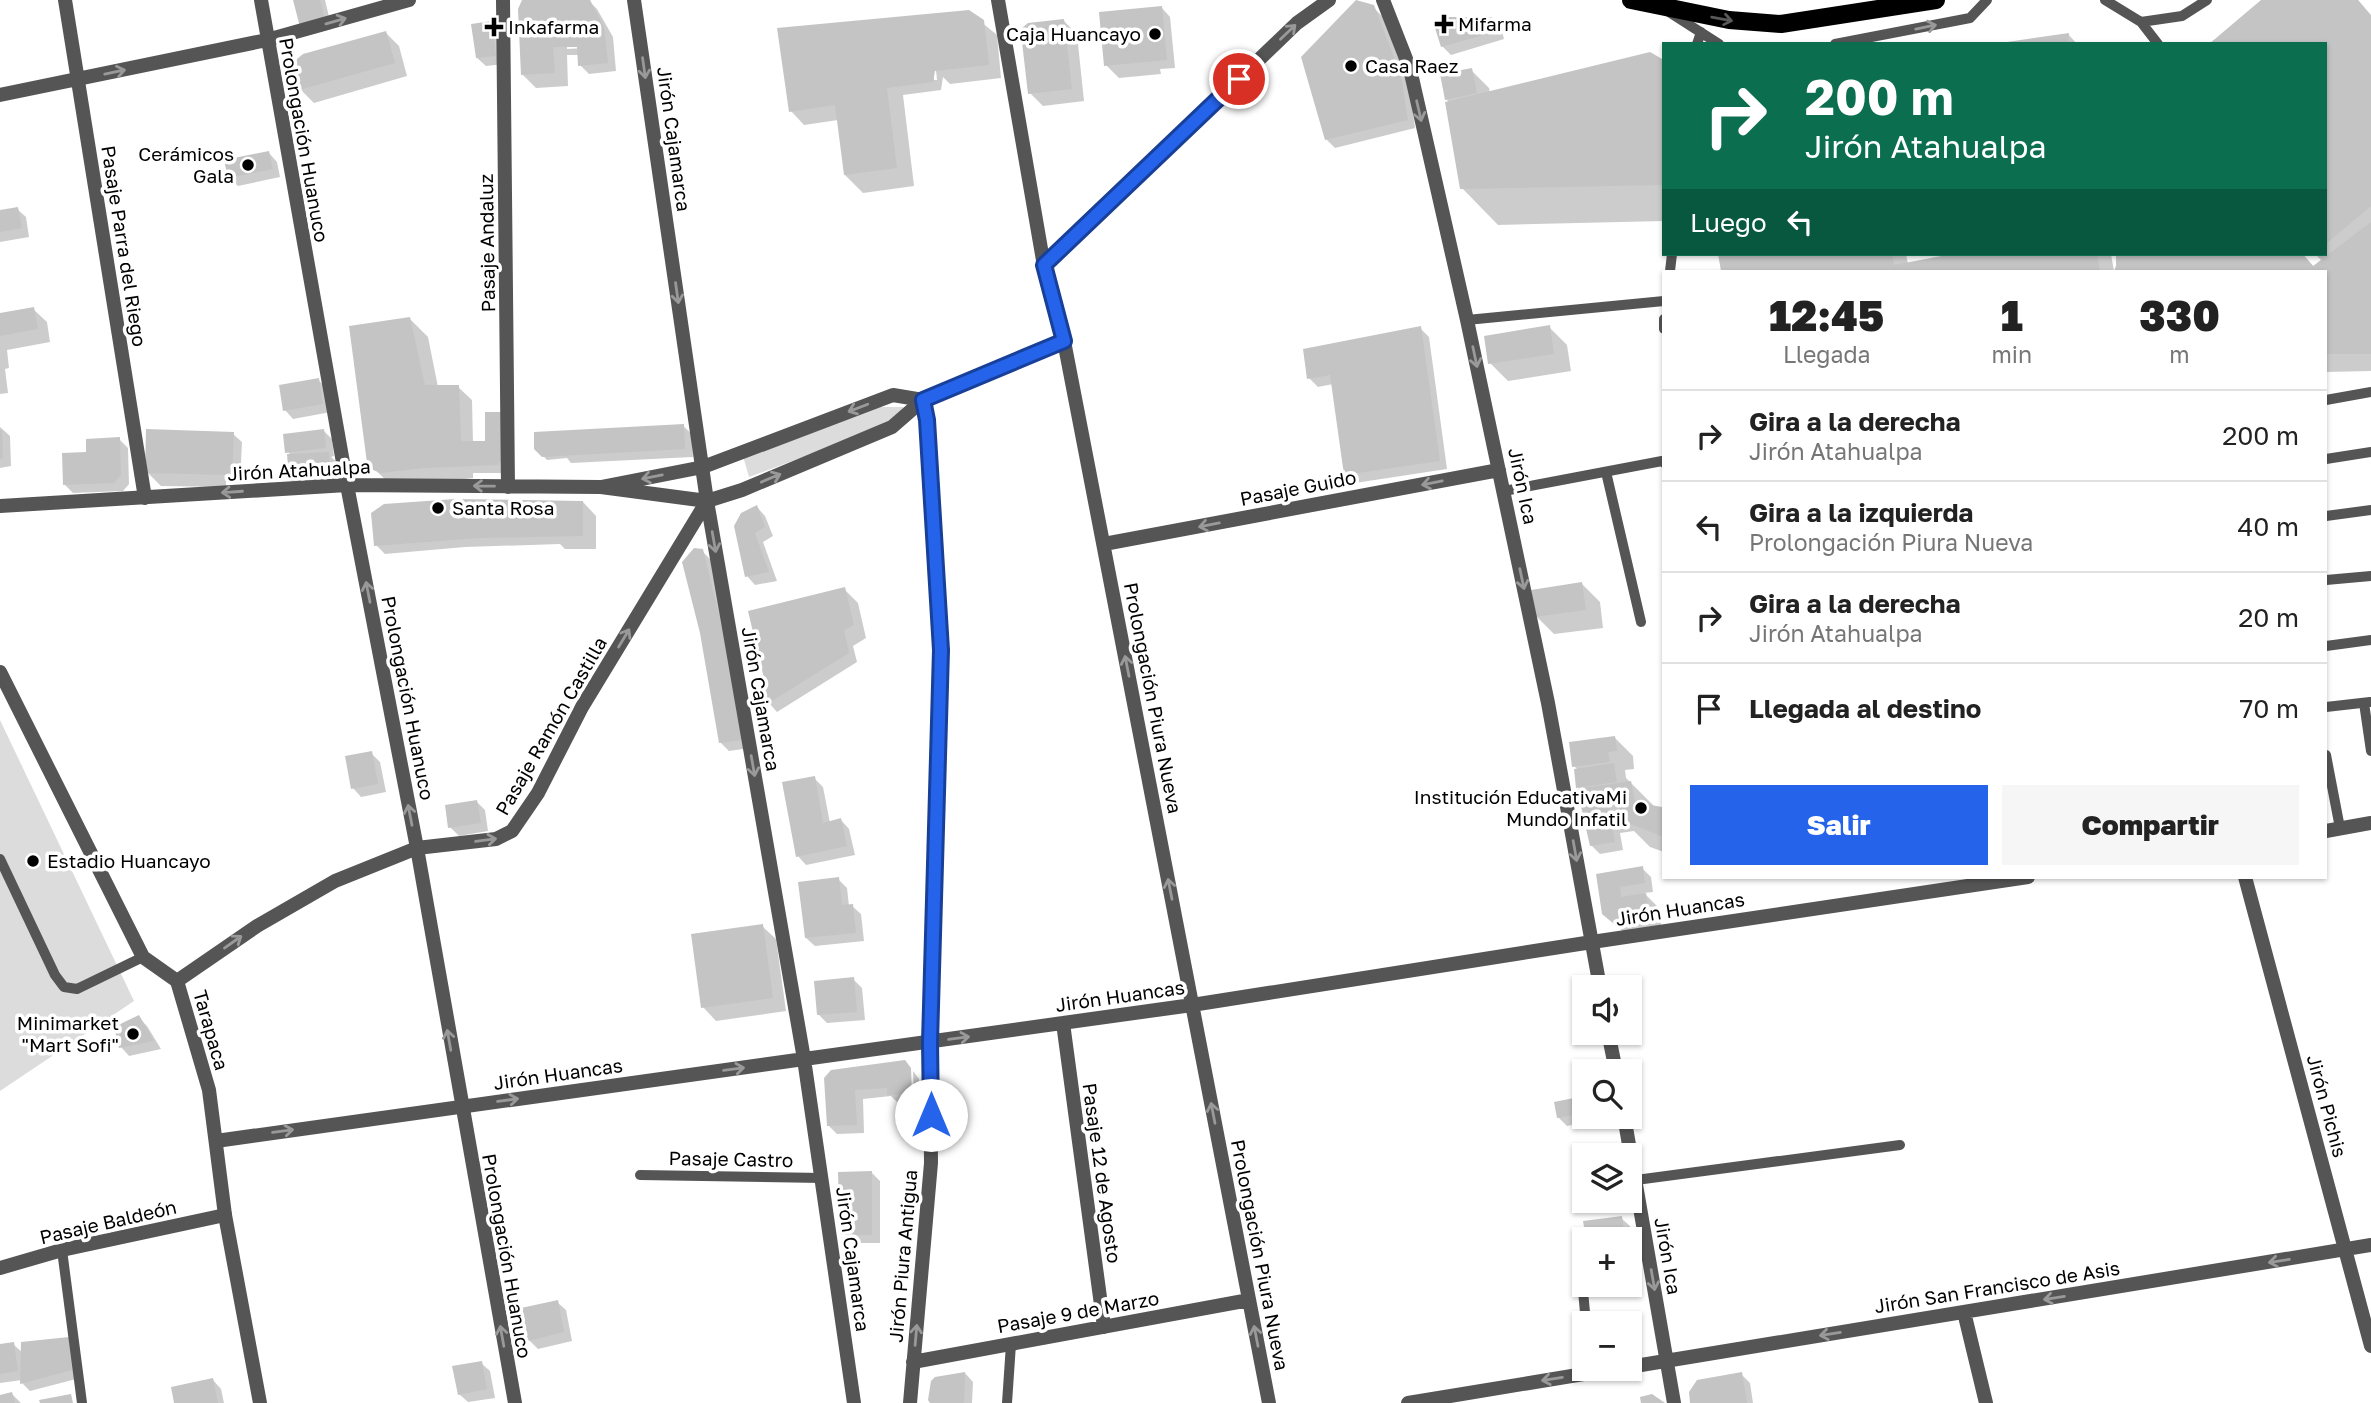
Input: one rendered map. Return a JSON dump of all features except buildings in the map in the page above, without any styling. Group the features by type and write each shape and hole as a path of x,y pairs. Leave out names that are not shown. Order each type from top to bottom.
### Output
{"main road":[{"path":"1631,0 1729,20 1781,24 1936,0"}],"street":[{"name":"Pasaje Parra del Riego","path":"65,0 145,498"},
{"name":"Prolongación Huanuco","path":"261,0 347,485 417,848 515,1403"},
{"path":"0,95 267,40 409,0"},
{"name":"Pasaje Andaluz","path":"503,0 508,486"},
{"name":"Jirón Cajamarca","path":"634,0 707,501 804,1059 854,1403"},
{"name":"Prolongación Piura Nueva","path":"998,0 1044,265 1064,341 1269,1403"},
{"path":"1044,265 1297,23 1329,0"},
{"name":"Jirón Ica","path":"1382,0 1410,69 1467,320 1548,703 1598,975"},
{"name":"Jirón Atahualpa","path":"0,506 347,485 601,487 707,501 743,490 892,427 923,400 1064,341"},
{"name":"Jirón Atahualpa","path":"601,487 703,467 893,395 923,400"},
{"name":"Jirón Piura Antigua","path":"910,1403 931,1163 930,1042 941,650 927,420 923,400"},
{"name":"Pasaje Guido","path":"1104,544 1499,470"},
{"name":"Pasaje Ramón Castilla","path":"177,981 257,926 335,881 417,848 496,839 512,831 538,793 582,707 707,501"},
{"name":"Tarapaca","path":"0,672 142,957 177,981 209,1090 225,1215 260,1403"},
{"path":"2333,829 2371,823"},
{"name":"Jirón Huancas","path":"216,1141 1192,1005 2015,879"},
{"name":"Jirón Pichis","path":"2246,879 2371,1346"},
{"name":"Pasaje 12 de Agosto","path":"1063,1023 1104,1327"},
{"name":"Jirón Ica","path":"1642,1213 1674,1403"},
{"name":"Pasaje Baldeón","path":"0,1268 62,1250 225,1215"},
{"name":"Jirón San Francisco de Asis","path":"1642,1365 2371,1245"},
{"name":"Pasaje 9 de Marzo","path":"914,1362 1249,1300"},
{"path":"1964,1312 1986,1403"},
{"path":"1408,1403 1572,1374"}],"lane":[{"path":"1845,42 1970,18 1987,0"},
{"path":"2105,0 2141,22 2156,42"},
{"path":"2141,22 2182,16 2207,0"},
{"path":"1659,6 1716,42"},
{"path":"1698,42 1701,32"},
{"path":"1467,320 1662,301"},
{"path":"2327,400 2371,392"},
{"path":"2327,458 2371,452"},
{"path":"1504,491 1662,463"},
{"path":"1606,472 1641,622"},
{"path":"2327,516 2371,510"},
{"path":"2327,580 2371,576"},
{"path":"2327,646 2371,640"},
{"path":"2327,707 2368,703 2371,751"},
{"path":"2327,766 2333,829"},
{"path":"0,859 55,975 64,987 77,989 142,957"},
{"path":"1642,1179 1900,1145"},
{"name":"Pasaje Castro","path":"640,1175 823,1178"},
{"path":"62,1250 82,1403"},
{"path":"1007,1403 1011,1344"}],"shaded area":[{"path":"876,407 903,407 907,410 889,425 749,477 743,456"},
{"name":"Estadio Huancayo","path":"0,720 134,1001 0,1091"}],"place":[{"name":"Mifarma","path":"1444,24"},
{"name":"Inkafarma","path":"494,27"},
{"name":"Caja Huancayo","path":"1155,34"},
{"name":"Casa Raez","path":"1351,66"},
{"name":"Cerámicos Gala","path":"248,165"},
{"name":"Santa Rosa","path":"438,508"},
{"name":"Institución EducativaMi Mundo Infatil","path":"1641,808"},
{"name":"Estadio Huancayo","path":"33,861"},
{"name":"Minimarket \"Mart Sofi\"","path":"133,1034"}],"route":[{"path":"931,1115 930,1042 941,650 927,420 923,400 1064,341 1044,265 1239,79"}]}
